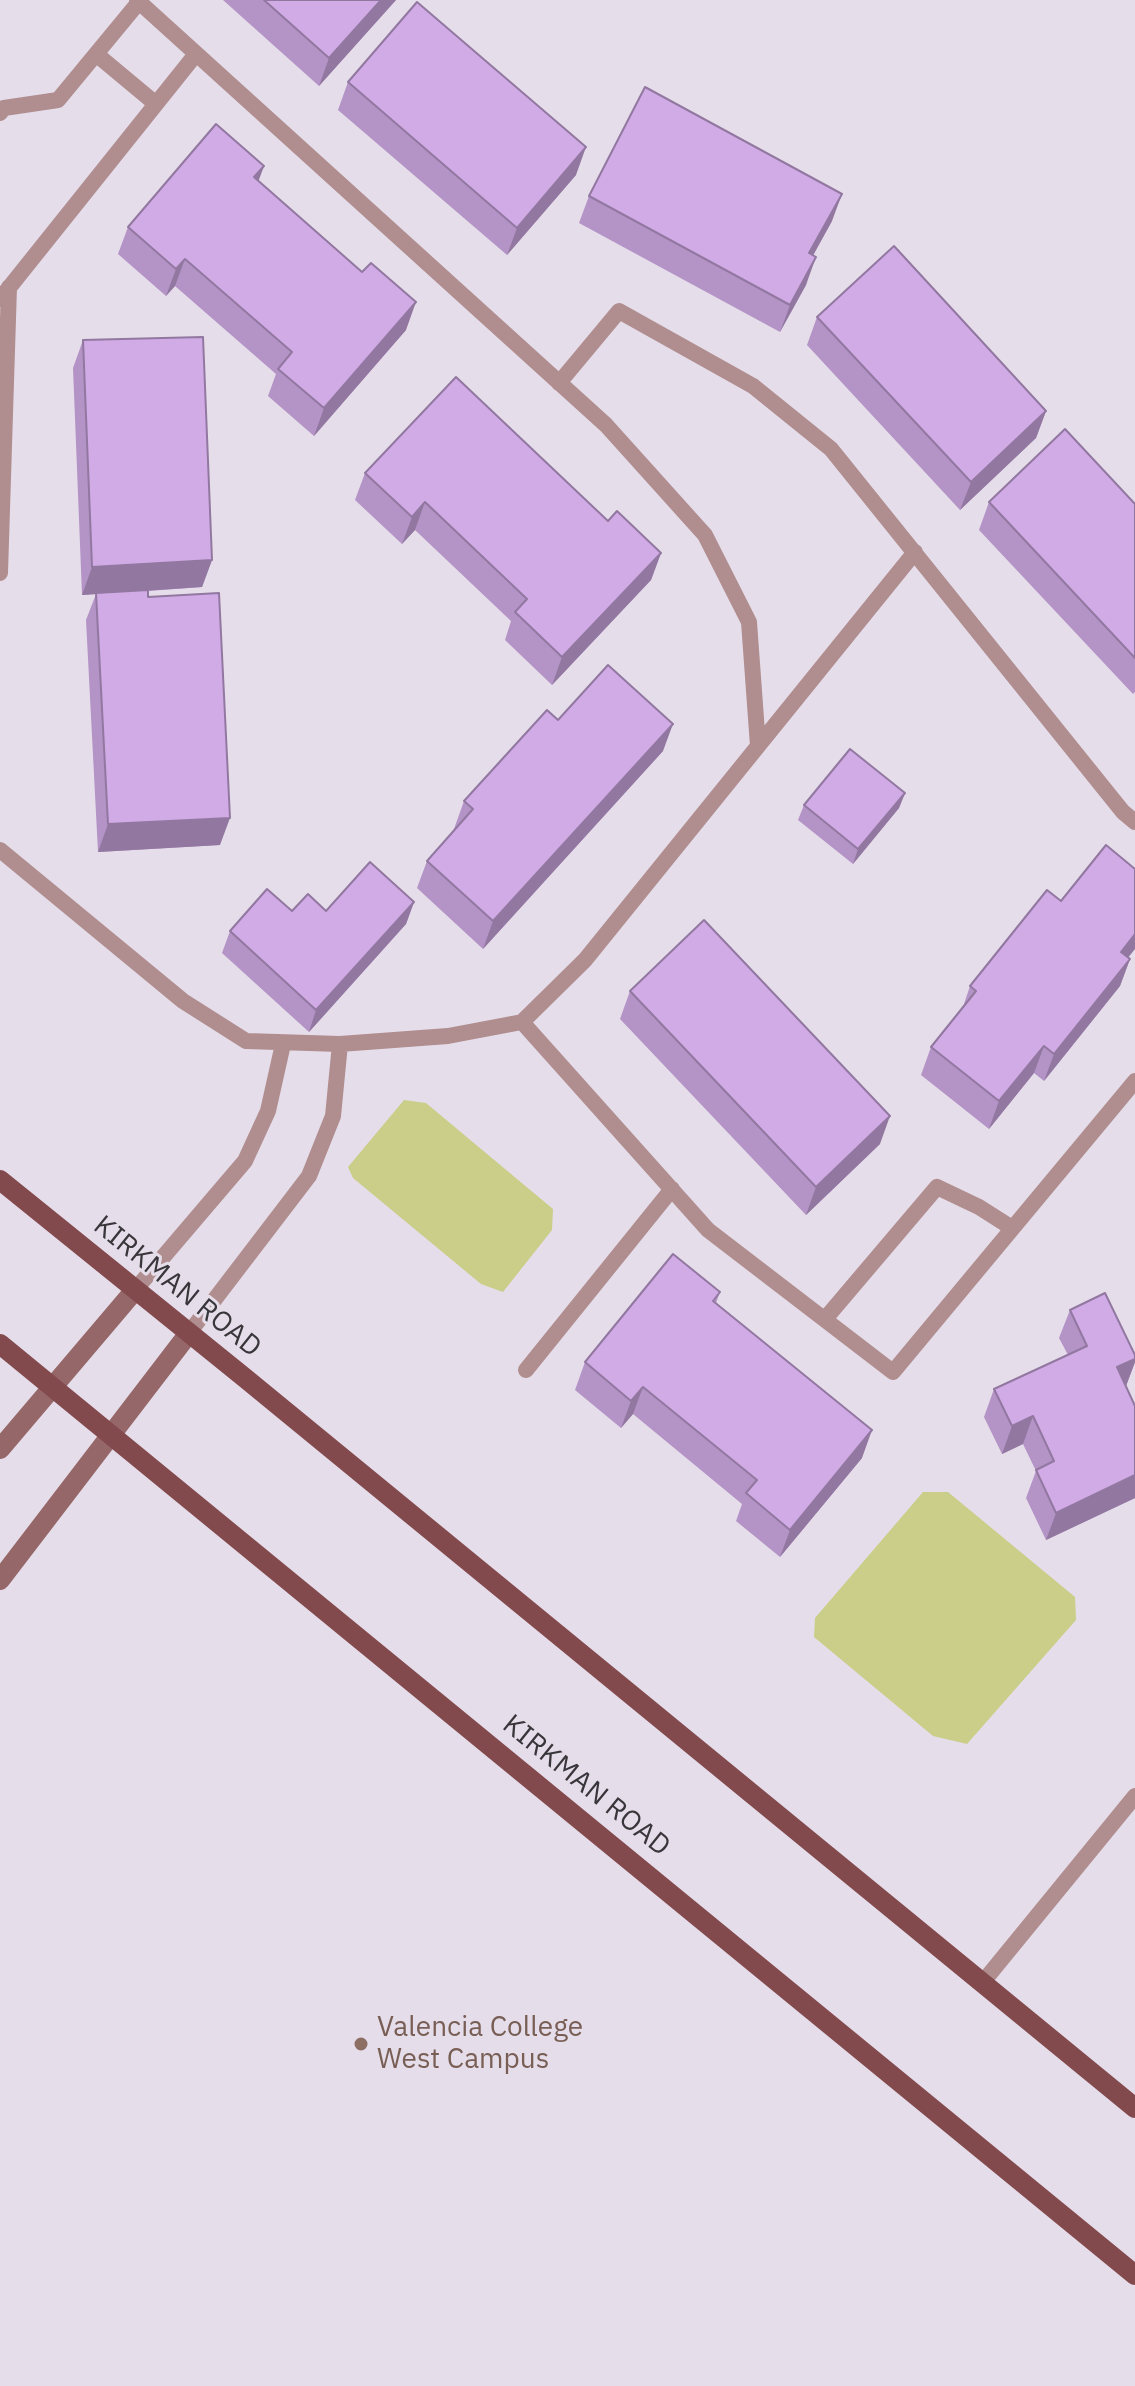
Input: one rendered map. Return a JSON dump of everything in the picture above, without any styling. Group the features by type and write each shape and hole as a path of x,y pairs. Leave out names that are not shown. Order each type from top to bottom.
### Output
{"main road":[{"name":"KIRKMAN ROAD","path":"0,1180 1135,2108"},
{"name":"KIRKMAN ROAD","path":"0,1344 1135,2275"}],"street":[{"path":"0,1449 135,1290"},
{"path":"0,1580 189,1333"}],"lane":[{"path":"1,107 58,100 138,1 606,425 705,535 749,622 758,746"},
{"path":"96,54 156,104"},
{"path":"0,573 5,293 196,54"},
{"path":"559,383 619,311 753,386 831,449 1123,812 1135,822"},
{"path":"0,850 183,1001 246,1041 340,1044 448,1036 522,1022 585,960 915,552"},
{"path":"522,1022 708,1230 893,1372 1135,1081"},
{"path":"135,1290 245,1161 268,1111 283,1044"},
{"path":"189,1333 309,1176 333,1116 340,1044"},
{"path":"825,1319 937,1187 979,1207 1012,1228"},
{"path":"526,1370 672,1189"},
{"path":"983,1982 1135,1796"}],"green space":[{"path":"404,1100 426,1103 553,1209 552,1230 503,1292 481,1284 353,1178 348,1167"},
{"path":"923,1492 948,1492 1075,1597 1076,1620 967,1744 933,1736 814,1637 815,1618"}],"building":[{"path":"264,0 381,0 329,58"},
{"path":"417,2 586,147 517,228 348,82"},
{"path":"645,87 842,194 809,253 816,257 790,305 589,196"},
{"path":"216,124 264,166 254,177 362,272 371,263 416,302 324,408 278,369 292,352 185,259 176,269 128,227"},
{"path":"894,246 1046,411 971,482 817,317"},
{"path":"203,337 212,560 92,567 83,340"},
{"path":"456,377 608,521 617,511 661,553 562,657 515,612 527,599 425,502 412,517 365,473"},
{"path":"1065,429 1135,504 1135,658 989,502"},
{"path":"148,590 148,597 219,593 230,818 108,824 96,593"},
{"path":"608,665 673,724 493,921 427,861 473,809 464,801 547,710 558,720"},
{"path":"850,749 905,793 858,849 804,805"},
{"path":"1106,845 1135,869 1135,934 1121,952 1130,959 1054,1054 1044,1046 999,1101 931,1047 976,991 970,986 1047,890 1061,901"},
{"path":"370,862 414,902 316,1010 230,931 267,889 292,911 308,894 326,911"},
{"path":"704,920 890,1116 816,1187 630,991"},
{"path":"673,1254 720,1292 713,1301 872,1430 790,1530 746,1493 757,1480 643,1387 631,1401 585,1362"},
{"path":"1105,1293 1135,1355 1135,1359 1117,1367 1135,1406 1135,1475 1056,1513 1036,1470 1054,1461 1033,1416 1012,1426 994,1389 1087,1346 1070,1310"}],"place":[{"name":"Valencia College West Campus","path":"361,2044"}]}
